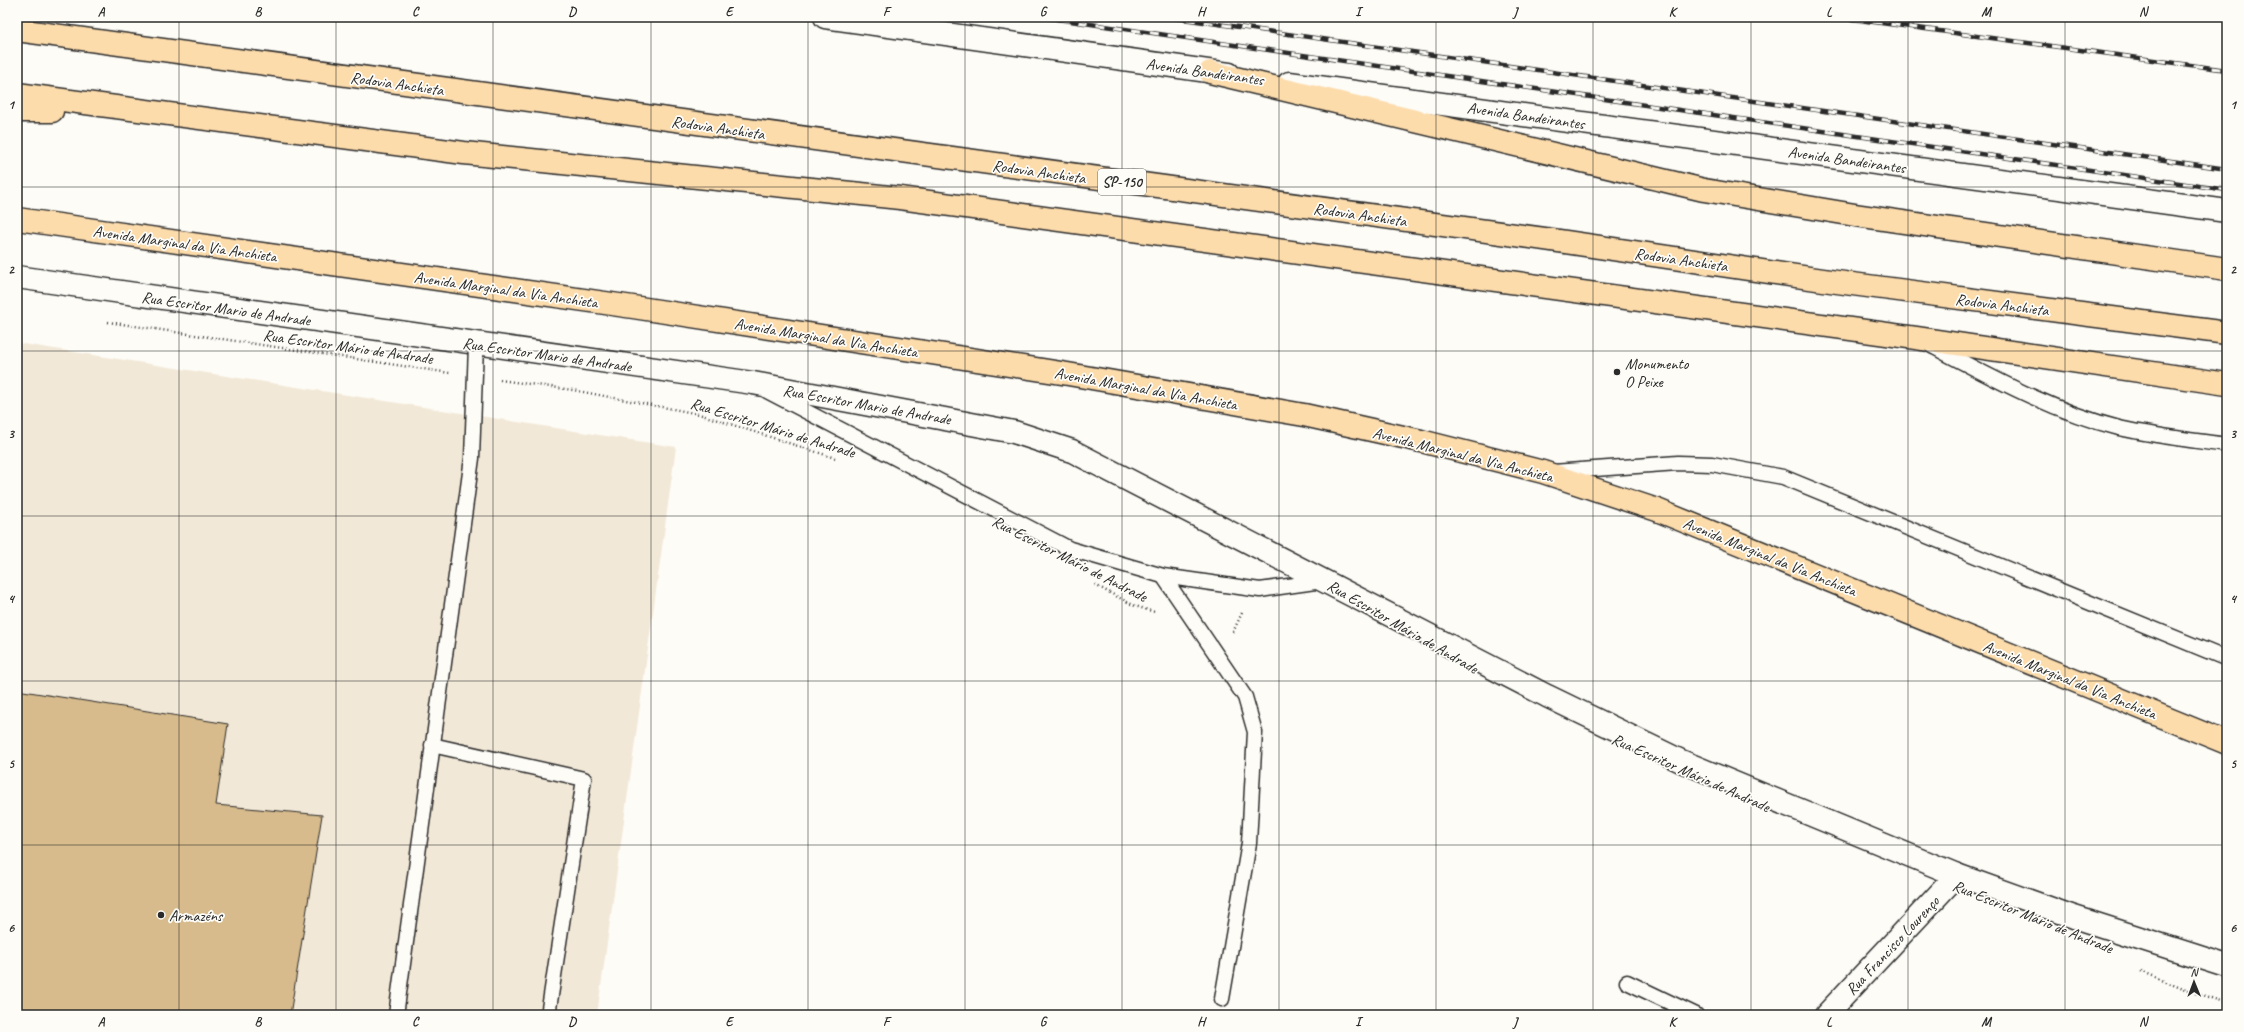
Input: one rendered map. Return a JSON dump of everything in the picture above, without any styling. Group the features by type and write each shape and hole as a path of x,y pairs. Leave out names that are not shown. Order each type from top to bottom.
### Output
{"main road":[{"name":"Avenida Bandeirantes","path":"825,17 1210,72 2227,212"},
{"name":"Rodovia Anchieta","path":"17,30 1536,238 1837,282 2227,333"},
{"path":"1210,72 1704,190 1855,215 2227,269"},
{"path":"17,94 464,153 908,199 1916,338 2227,384"},
{"path":"17,110 138,111"},
{"name":"Avenida Marginal da Via Anchieta","path":"17,219 633,307 1068,374 1304,415 1421,441 1543,472 1657,510 2227,743"},
{"name":"Rua Escritor Mario de Andrade","path":"17,277 476,345 753,383 1007,431 1072,451 1323,580"},
{"path":"1323,580 1547,696 1681,761 1957,875 2074,917 2227,966"},
{"name":"Rua Francisco Lourenço","path":"1826,1015 1957,875"}],"lane":[{"path":"1916,338 2031,397 2083,417 2119,428 2154,435 2227,445"},
{"path":"396,1015 472,458 476,345"},
{"path":"753,383 1070,549 1163,576 1260,590 1323,580"},
{"path":"1543,472 1678,463 1712,464 1783,477 2227,659"},
{"path":"1163,576 1245,697 1255,732 1249,843 1222,999"},
{"path":"432,745 584,779 548,1015"},
{"path":"1627,982 1696,1015"}],"path":[{"name":"Rua Escritor Mário de Andrade","path":"103,322 456,374"},
{"name":"Rua Escritor Mário de Andrade","path":"495,379 573,390 698,414 840,459"},
{"name":"Rua Escritor Mário de Andrade","path":"1093,584 1135,606 1157,613"},
{"path":"1231,637 1243,609"},
{"path":"2132,968 2183,989 2227,1003"}],"shaded area":[{"path":"17,343 676,447 597,1015 17,1015"}],"building":[{"name":"Armazéns","path":"17,690 228,724 216,805 322,815 290,1015 17,1015"}],"railway":[{"path":"1043,17 2227,190"},
{"path":"1169,17 2227,169"},
{"path":"1837,17 2227,70"}],"place":[{"name":"Monumento O Peixe","path":"1617,372"},
{"name":"Armazéns","path":"161,915"}]}
